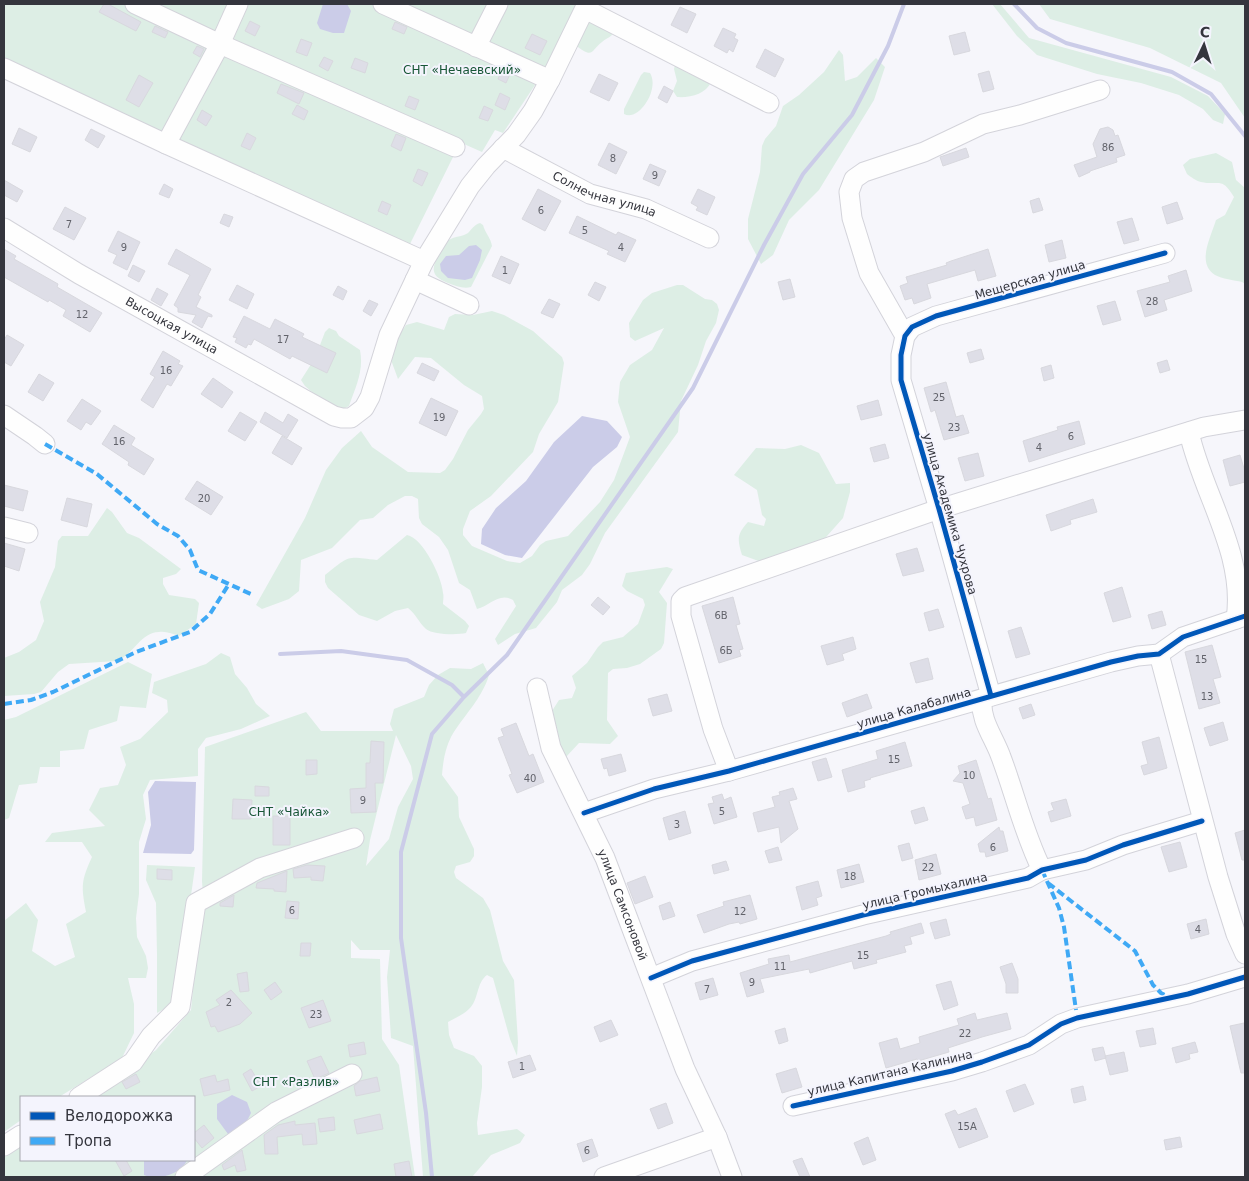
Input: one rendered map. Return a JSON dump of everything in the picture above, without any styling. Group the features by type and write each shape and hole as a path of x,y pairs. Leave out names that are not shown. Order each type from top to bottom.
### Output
{"street":[{"path":"135,4 220,44 455,147"},
{"path":"166,144 220,44 238,4"},
{"path":"383,4 550,80"},
{"path":"476,47 498,4"},
{"path":"469,305 415,280 424,261 470,186 516,134 533,111 586,6 769,103"},
{"path":"4,68 424,261"},
{"path":"905,336 869,273 852,218 849,192 854,179 864,172 924,152 983,124 1020,115 1100,90"},
{"name":"Солнечная улица","path":"503,148 590,194 646,209 709,238"},
{"name":"Высоцкая улица","path":"4,228 79,274 334,416 342,418 351,418 358,414 370,397 389,335 415,280"},
{"name":"Мещерская улица","path":"905,336 912,327 936,316 1165,253"},
{"name":"улица Академика Чухрова","path":"905,336 901,355 901,380 939,509 986,698 982,713 1001,757 1028,840 1042,870"},
{"path":"4,415 45,444"},
{"path":"729,771 713,729 681,616 682,601 691,594 939,509 1204,427 1245,420"},
{"path":"1189,432 1195,458 1232,559 1241,617"},
{"path":"4,527 28,533"},
{"name":"улица Калабалина","path":"584,813 654,789 729,771 1111,662 1159,654 1183,637 1241,617"},
{"path":"1159,654 1202,821 1236,934 1245,954"},
{"name":"улица Самсоновой","path":"537,688 551,748 605,858 685,1069 717,1137 732,1177"},
{"name":"улица Громыхалина","path":"651,978 692,961 881,910 1028,878 1042,870 1086,860 1124,845 1202,821"},
{"path":"81,1096 133,1062 151,1036 180,1007 196,903 260,868 354,838"},
{"name":"улица Капитана Калинина","path":"793,1106 952,1071 1030,1044 1061,1024 1076,1018 1188,994 1245,977"},
{"path":"185,1177 276,1112 352,1074"},
{"path":"4,1146 20,1135"},
{"path":"604,1177 717,1137"}],"green space":[{"path":"4,4 128,4 214,45 162,137 4,63"},
{"name":"СНТ «Нечаевский»","path":"152,4 576,4 541,76 503,133 495,130 482,152"},
{"path":"992,4 1000,4 1029,38 1171,77 1208,96 1225,114 1223,124 1213,120 1203,109 1179,95 1141,83 1097,74 1037,55 1017,36"},
{"path":"1039,4 1245,4 1245,118 1221,83 1150,48 1050,19"},
{"path":"589,21 613,31 612,35 590,53 583,51 577,45"},
{"path":"839,50 843,55 845,81 857,77 876,58 885,67 874,100 819,190 789,220 773,255 761,264 748,239 748,219 760,172 762,146 765,139 776,126 783,106 799,95 824,72"},
{"path":"223,51 455,153 408,248 172,142"},
{"path":"675,65 711,82 709,86 697,94 677,97 673,91 677,81"},
{"path":"644,72 650,73 652,80 650,95 636,113 624,114 624,109"},
{"path":"1216,153 1232,162 1236,180 1245,188 1245,284 1215,275 1206,264 1206,249 1216,220 1225,215 1234,197 1223,184 1201,182 1194,179 1187,174 1183,165 1190,159"},
{"path":"480,223 483,225 492,246 471,287 465,288 442,280 435,274 434,267 446,243 451,239 468,233"},
{"path":"683,285 705,299 712,300 717,304 719,310 716,323 706,341 698,365 681,401 678,432 605,533 590,564 582,575 562,590 557,602 536,628 515,634 498,645 495,639 516,606 513,600 508,598 499,599 477,609 470,590 459,583 448,550 439,537 422,524 419,518 418,499 412,496 405,496 388,505 373,518 360,520 332,548 301,560 299,591 289,599 262,609 256,605 305,518 326,470 342,448 361,431 372,447 408,472 440,473 445,470 453,459 468,430 484,409 482,396 464,385 431,358 415,357 398,379 391,360 395,341 406,325 417,322 444,330 449,317 455,314 473,315 492,311 504,315 533,331 562,357 564,363 558,402 539,434 533,452 491,496 470,511 463,529 463,535 472,546 507,561 520,563 532,556 540,545 546,541 568,536 600,502 614,480 630,437 618,402 620,382 630,365 652,350 664,328 635,341 630,337 629,323 643,300 652,293"},
{"path":"329,328 336,331 339,336 360,350 361,365 359,378 349,406 343,409 331,409 305,386 301,380 315,358 325,332"},
{"path":"801,445 819,453 836,484 850,483 850,492 843,518 819,545 764,563 742,555 739,537 742,530 748,522 764,526 766,519 762,515 757,490 734,475 756,448 785,449"},
{"path":"107,508 127,533 139,538 181,569 176,574 163,578 163,584 169,595 195,599 199,603 196,624 179,636 164,632 153,633 117,661 69,664 58,672 41,692 4,696 4,658 19,652 36,640 44,621 40,602 55,567 58,541 62,536 88,536"},
{"path":"407,535 419,543 431,559 442,586 443,604 469,626 466,633 446,634 429,631 408,608 395,611 377,621 359,615 328,588 325,582 325,575 344,560 359,558 377,560"},
{"path":"667,567 673,569 659,592 667,603 664,643 661,649 640,664 627,668 613,669 608,673 607,720 618,736 610,744 579,743 566,757 560,755 552,711 559,700 572,698 576,688 572,676 587,663 603,642 623,637 638,624 645,605 643,599 627,591 622,586 626,573"},
{"path":"221,653 230,657 235,674 247,688 256,704 270,716 241,729 206,738 198,749 198,776 150,780 143,795 146,819 139,842 139,894 136,918 137,937 146,956 148,968 146,978 128,978 134,1004 134,1033 122,1058 61,1096 20,1096 20,1121 4,1132 4,921 26,903 38,920 32,951 55,966 75,957 66,924 86,912 83,884 92,857 82,842 45,842 52,833 105,826 89,810 100,788 118,785 126,765 120,747 140,739 168,712 167,700 152,693 154,682 206,664"},
{"path":"128,662 152,674 146,708 120,706 117,721 89,730 84,749 60,751 60,767 40,767 37,783 19,785 9,818 4,820 4,720 16,717"},
{"path":"483,663 489,675 482,692 451,737 447,746 442,775 458,797 459,817 474,849 474,856 470,862 456,866 454,872 456,878 483,898 490,910 503,961 514,980 518,1042 517,1056 510,1039 493,978 487,975 483,978 469,1009 448,1022 449,1035 454,1048 474,1056 482,1066 482,1087 477,1123 478,1135 517,1129 525,1135 520,1143 491,1155 472,1177 423,1177 413,1046 391,1038 387,977 390,950 360,950 351,940 351,958 380,959 382,1039 399,1065 415,1177 4,1177 4,1154 20,1144 20,1161 195,1161 195,1096 91,1096 156,1050 191,1010 198,936 204,909 202,881 205,747 306,712 321,731 393,731 390,724 394,709 424,697 429,685 438,675 450,668 471,669","holes":["396,735 411,766 413,779 398,807 389,839 366,866 370,840"]},
{"path":"147,865 195,867 176,1002 157,1013 156,903 146,880"}],"water":[{"path":"323,4 347,4 351,11 344,33 333,33 320,29 317,23"},
{"path":"476,245 482,250 472,278 465,280 448,278 441,271 440,264 446,256 459,255 469,246"},
{"path":"582,416 607,421 622,437 617,447 593,467 522,558 505,555 481,544 482,529 496,508 526,481 554,442"},
{"path":"155,781 196,782 194,850 191,854 143,853 151,825 148,792"},
{"path":"232,1095 247,1102 251,1113 247,1121 228,1134 217,1119 217,1104"},
{"path":"144,1161 186,1161 180,1169 169,1175 150,1177 144,1175"}],"building":[{"path":"104,4 108,4 141,22 136,31 99,12"},
{"path":"680,7 696,14 687,33 671,25"},
{"path":"250,21 260,26 255,36 245,31"},
{"path":"395,22 407,27 404,34 392,29"},
{"path":"155,26 168,32 165,38 152,32"},
{"path":"723,28 736,34 734,38 738,40 733,52 729,49 727,53 714,46"},
{"path":"965,32 970,51 954,55 949,36"},
{"path":"532,34 547,41 540,55 525,48"},
{"path":"301,39 312,43 307,56 296,52"},
{"path":"197,46 204,49 200,57 193,53"},
{"path":"765,49 784,59 775,77 756,67"},
{"path":"324,57 333,61 328,71 319,66"},
{"path":"355,58 368,63 365,73 351,68"},
{"path":"502,70 510,74 506,83 498,79"},
{"path":"989,71 994,89 983,92 978,74"},
{"path":"599,74 618,83 609,101 590,92"},
{"path":"139,75 153,83 139,107 126,100"},
{"path":"281,84 304,93 299,104 277,93"},
{"path":"664,86 673,91 667,103 658,98"},
{"path":"500,93 510,98 505,110 495,105"},
{"path":"409,96 419,100 415,110 405,106"},
{"path":"297,105 308,111 304,120 292,114"},
{"path":"484,106 493,110 488,121 479,118"},
{"path":"202,110 212,116 206,126 197,120"},
{"path":"1108,127 1113,130 1115,136 1118,135 1125,155 1116,158 1117,162 1090,171 1079,177 1074,165 1097,157 1093,144 1100,129"},
{"path":"19,128 37,137 30,152 12,144"},
{"path":"91,129 105,136 98,148 85,140"},
{"path":"247,133 256,138 250,150 241,146"},
{"path":"396,134 406,138 401,151 391,146"},
{"path":"609,143 627,152 616,174 598,165"},
{"path":"966,148 969,157 943,166 940,157"},
{"path":"650,164 666,171 659,186 643,179"},
{"path":"418,169 428,173 422,186 413,181"},
{"path":"4,180 23,191 17,202 4,195"},
{"path":"164,184 173,189 169,198 159,194"},
{"path":"538,189 561,201 545,231 522,219"},
{"path":"698,189 715,197 707,215 696,210 698,207 691,203"},
{"path":"1039,198 1043,210 1033,213 1030,201"},
{"path":"382,201 391,205 387,215 378,211"},
{"path":"1177,202 1183,219 1167,224 1162,207"},
{"path":"65,207 86,218 74,240 53,229"},
{"path":"224,214 233,217 229,227 220,223"},
{"path":"577,216 616,235 618,232 636,240 625,262 607,254 609,251 569,233"},
{"path":"1132,218 1139,240 1124,244 1117,222"},
{"path":"118,231 140,242 127,270 113,263 117,255 108,251"},
{"path":"1062,240 1066,258 1049,262 1045,245"},
{"path":"4,249 16,256 14,259 58,284 57,287 102,313 90,332 63,316 66,310 4,277"},
{"path":"176,249 211,269 198,295 201,297 196,307 212,315 212,317 208,316 202,328 192,322 196,315 178,312 178,308 174,305 190,275 168,264"},
{"path":"988,249 996,276 978,281 975,270 927,284 931,298 914,304 912,298 905,300 900,286 908,283 906,277 947,265 946,263 951,261"},
{"path":"501,256 519,264 510,284 492,276"},
{"path":"133,265 145,271 139,282 128,276"},
{"path":"1186,270 1192,291 1164,300 1167,310 1145,317 1137,291 1170,282 1168,276"},
{"path":"790,279 795,297 783,300 778,282"},
{"path":"595,282 606,287 599,301 588,295"},
{"path":"237,285 254,294 247,309 229,300"},
{"path":"338,286 347,291 343,300 333,295"},
{"path":"157,288 168,294 161,306 151,300"},
{"path":"549,299 560,304 553,318 541,313"},
{"path":"369,300 378,304 371,316 363,311"},
{"path":"1115,301 1121,320 1103,325 1097,306"},
{"path":"244,316 270,329 275,319 304,334 302,337 336,353 327,373 292,356 290,359 254,339 251,345 248,344 246,348 235,342 237,338 233,337"},
{"path":"7,335 24,345 11,366 4,362 4,340"},
{"path":"981,349 984,359 970,363 967,353"},
{"path":"163,351 180,361 178,364 183,366 171,386 167,384 153,408 141,400 155,377 150,374"},
{"path":"1167,360 1170,370 1160,373 1157,363"},
{"path":"422,363 439,371 434,381 417,373"},
{"path":"1051,365 1054,378 1044,381 1041,368"},
{"path":"39,374 54,383 43,401 28,392"},
{"path":"213,378 233,392 222,408 201,394"},
{"path":"946,382 956,417 963,415 969,433 944,440 935,410 931,412 924,388"},
{"path":"431,398 458,411 446,436 419,423"},
{"path":"82,399 101,411 91,425 86,422 81,430 67,421"},
{"path":"878,400 882,415 861,420 857,406"},
{"path":"240,412 257,422 245,441 228,431"},
{"path":"265,412 283,423 288,414 298,420 287,438 260,422"},
{"path":"1079,421 1085,444 1029,462 1023,441 1058,430 1057,427"},
{"path":"114,425 135,438 131,445 154,459 144,475 128,465 129,462 102,444"},
{"path":"282,436 302,448 292,465 272,453"},
{"path":"885,444 889,458 874,462 870,448"},
{"path":"978,453 984,476 965,481 958,458"},
{"path":"1240,455 1245,472 1245,482 1230,486 1223,460"},
{"path":"197,481 223,497 211,515 185,499"},
{"path":"4,485 28,491 23,511 4,506"},
{"path":"67,498 92,504 87,527 61,520"},
{"path":"1093,499 1097,512 1070,520 1071,524 1051,531 1046,515"},
{"path":"4,543 25,549 19,571 4,566"},
{"path":"917,548 924,571 903,576 896,554"},
{"path":"1122,587 1131,617 1113,622 1104,593"},
{"path":"598,597 610,607 603,615 591,605"},
{"path":"733,597 740,624 736,625 743,649 739,650 741,656 719,663 702,606"},
{"path":"938,609 944,627 929,631 924,613"},
{"path":"1162,611 1166,625 1152,629 1148,615"},
{"path":"1021,627 1030,654 1016,658 1008,631"},
{"path":"853,637 856,649 842,654 844,660 827,665 821,646"},
{"path":"1212,645 1221,677 1213,679 1220,703 1199,709 1185,652"},
{"path":"928,658 933,679 916,683 910,663"},
{"path":"667,694 672,711 653,716 648,699"},
{"path":"867,694 872,708 847,717 842,703"},
{"path":"1031,704 1035,715 1023,719 1019,708"},
{"path":"1223,722 1228,740 1210,746 1204,728"},
{"path":"516,723 529,756 533,754 544,782 517,793 509,775 512,774 498,738 504,736 501,729"},
{"path":"1159,737 1167,768 1144,775 1141,766 1148,764 1142,742"},
{"path":"371,741 384,742 383,783 375,783 376,812 351,813 350,789 366,788 366,763 370,763"},
{"path":"905,742 912,766 870,778 864,781 865,787 848,792 842,770 878,759 876,751"},
{"path":"621,754 626,771 609,776 607,768 604,769 601,759"},
{"path":"826,758 832,777 818,781 812,762"},
{"path":"306,760 317,760 317,774 306,775"},
{"path":"976,760 988,799 991,798 997,820 976,826 974,817 966,819 962,807 970,804 963,783 953,781 960,773 958,766"},
{"path":"255,786 269,787 269,796 255,796"},
{"path":"793,788 797,799 789,801 798,829 781,843 779,827 758,832 753,813 775,807 772,797 780,795 779,792"},
{"path":"722,794 724,800 731,797 737,817 714,824 708,804 714,803 712,797"},
{"path":"233,799 252,800 251,819 232,819"},
{"path":"1066,799 1071,816 1051,822 1048,812 1054,810 1051,803"},
{"path":"924,807 928,820 915,824 911,811"},
{"path":"685,811 691,833 669,840 663,818"},
{"path":"273,816 290,816 290,845 273,845"},
{"path":"999,827 1000,831 1003,831 1008,851 986,857 985,852 980,852 978,844"},
{"path":"1245,830 1245,860 1242,860 1235,833"},
{"path":"1180,842 1187,867 1169,872 1161,847"},
{"path":"909,843 913,858 902,861 898,846"},
{"path":"778,847 782,860 769,863 765,851"},
{"path":"936,854 941,874 919,880 915,860"},
{"path":"726,861 729,870 714,874 712,865"},
{"path":"859,864 864,882 841,888 837,870"},
{"path":"307,865 325,866 323,881 311,880 311,877 294,878 293,869"},
{"path":"157,869 172,870 172,880 157,879"},
{"path":"287,871 286,892 256,888 257,883"},
{"path":"645,876 653,897 635,904 627,883"},
{"path":"818,881 822,896 816,898 818,905 802,910 796,887"},
{"path":"234,895 233,907 220,906 220,903"},
{"path":"750,895 757,919 740,924 739,922 729,924 704,933 697,915 724,906 723,902"},
{"path":"287,901 299,902 298,919 285,918"},
{"path":"670,902 675,916 663,920 659,906"},
{"path":"946,919 950,935 935,939 930,923"},
{"path":"1206,919 1209,934 1191,939 1187,924"},
{"path":"921,923 924,933 910,937 912,944 904,946 906,952 876,960 877,963 854,969 852,961 810,973 809,969 760,979 764,992 747,997 740,973 769,964 768,959 789,955 790,962 886,936 891,934 890,932"},
{"path":"301,943 311,943 310,956 300,956"},
{"path":"1012,963 1018,979 1018,993 1006,993 1006,984 1000,967"},
{"path":"247,972 249,991 240,992 237,974"},
{"path":"713,978 718,995 700,1000 695,983"},
{"path":"951,981 958,1005 944,1010 936,985"},
{"path":"275,982 282,992 271,1000 264,990"},
{"path":"231,990 252,1013 240,1024 218,1032 215,1026 211,1027 206,1012 220,1005 216,1000"},
{"path":"323,1000 331,1021 309,1028 301,1008"},
{"path":"975,1013 977,1020 1007,1013 1011,1029 948,1048 949,1052 886,1068 879,1043 897,1038 900,1049 920,1043 919,1037 959,1025 957,1019"},
{"path":"611,1020 618,1035 600,1042 594,1027"},
{"path":"1244,1023 1245,1073 1241,1073 1230,1026"},
{"path":"785,1028 788,1041 779,1044 775,1031"},
{"path":"1153,1028 1156,1044 1140,1047 1136,1031"},
{"path":"364,1042 366,1054 350,1057 348,1045"},
{"path":"1195,1042 1198,1052 1189,1054 1190,1059 1176,1063 1172,1048"},
{"path":"1103,1047 1106,1058 1095,1061 1092,1049"},
{"path":"1124,1052 1128,1071 1110,1075 1105,1056"},
{"path":"530,1055 536,1070 513,1078 508,1062"},
{"path":"321,1056 329,1073 315,1079 307,1061"},
{"path":"796,1068 802,1087 782,1093 776,1074"},
{"path":"251,1069 261,1086 252,1091 243,1074"},
{"path":"136,1074 140,1082 126,1089 122,1082"},
{"path":"215,1075 217,1082 228,1079 230,1090 204,1096 200,1079"},
{"path":"377,1077 380,1091 356,1096 354,1086 360,1081"},
{"path":"1025,1084 1034,1104 1014,1112 1006,1091"},
{"path":"1083,1086 1086,1100 1074,1103 1071,1089"},
{"path":"666,1103 673,1123 658,1129 650,1109"},
{"path":"976,1108 988,1137 959,1148 945,1114 955,1110 958,1115"},
{"path":"380,1114 383,1129 357,1134 354,1120"},
{"path":"334,1117 335,1130 320,1132 318,1119"},
{"path":"295,1121 295,1125 315,1123 317,1144 303,1145 302,1134 277,1137 278,1154 265,1154 264,1135 278,1125"},
{"path":"204,1125 214,1138 202,1148 195,1139 195,1132"},
{"path":"868,1137 876,1160 863,1165 854,1143"},
{"path":"1180,1137 1182,1147 1166,1150 1164,1140"},
{"path":"592,1139 598,1156 583,1162 577,1144"},
{"path":"242,1150 246,1170 237,1172 235,1165 224,1170 222,1165"},
{"path":"802,1158 810,1177 800,1177 793,1161"},
{"path":"116,1161 127,1161 132,1171 124,1176"},
{"path":"409,1161 412,1177 396,1177 394,1164"}],"waterway":[{"path":"432,1177 426,1113 401,938 401,852 432,734 464,697 507,655 693,388 764,245 803,174 852,115 888,46 904,4"},
{"path":"1014,4 1037,28 1066,43 1172,72 1211,94 1245,136"},
{"path":"280,654 341,651 407,660 452,685 464,697"}],"marked path":[{"path":"45,444 97,474 157,524 178,536 190,550 198,570 253,595"},
{"path":"4,704 31,700 53,692 136,652 190,632 210,614 229,584"},
{"path":"1042,870 1059,908 1064,927 1076,1010"},
{"path":"1048,883 1135,951 1153,985 1161,993 1171,998"}],"cycle path":[{"path":"991,696 901,380 901,355 905,336 912,327 936,316 1165,253"},
{"path":"584,813 654,789 729,771 1111,662 1159,654 1183,637 1245,616"},
{"path":"651,978 692,961 863,915 1028,878 1042,870 1086,860 1123,845 1202,821"},
{"path":"793,1106 952,1071 1029,1045 1061,1024 1077,1018 1188,994 1245,977"}],"park label":[{"name":"СНТ «Чайка»","path":"289,812"},
{"name":"СНТ «Разлив»","path":"296,1082"}]}
